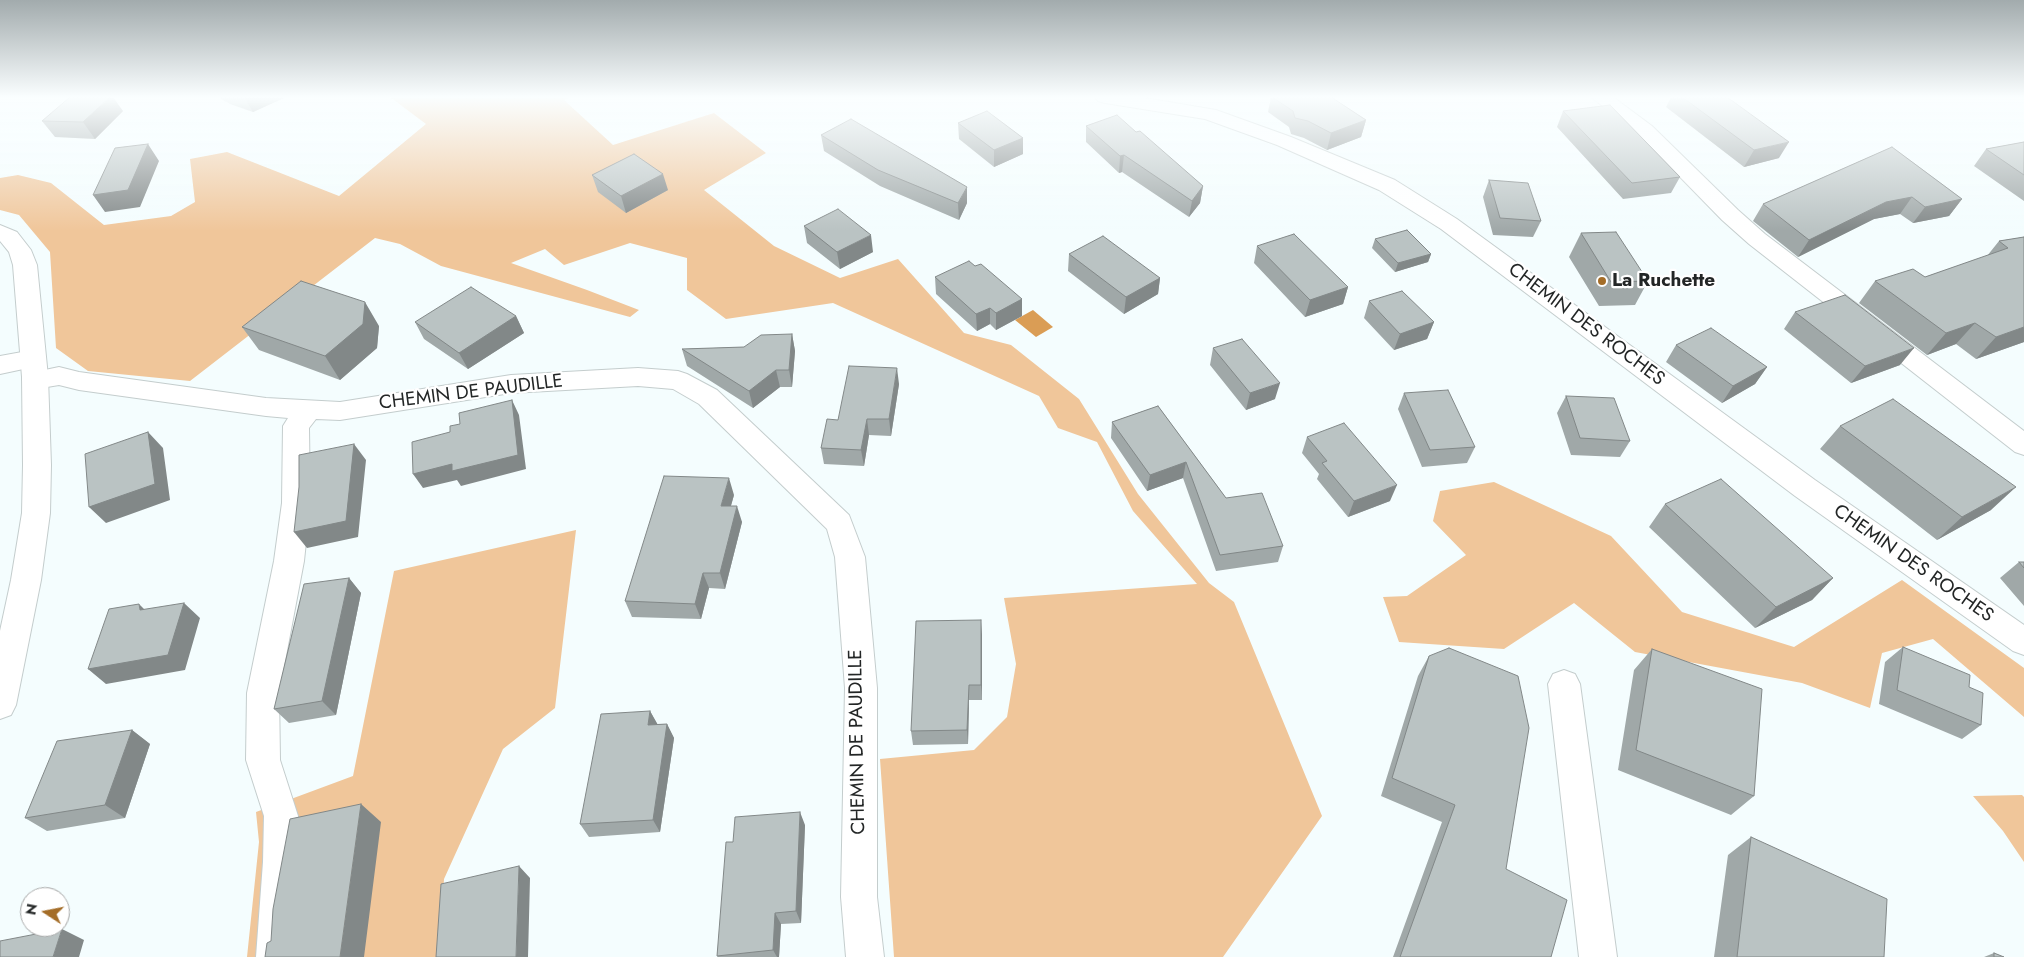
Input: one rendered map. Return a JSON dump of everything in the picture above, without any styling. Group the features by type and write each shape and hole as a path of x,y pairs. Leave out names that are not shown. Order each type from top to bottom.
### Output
{"street":[{"name":"CHEMIN DES ROCHES","path":"1286,142 1387,185 1449,224 1805,488 2024,642"},
{"path":"1657,142 1730,215 1757,238 2024,445"},
{"path":"0,232 9,237 20,250 26,265 34,370 36,513 26,580 0,705"},
{"name":"CHEMIN DE PAUDILLE","path":"0,365 34,370 79,381 266,407 340,411 511,384 638,377 678,380 708,398 839,523 850,557 861,688 859,897 865,957"},
{"path":"276,957 282,816 263,760 263,693 288,561 293,522 297,456 296,426 310,409"},
{"path":"1564,684 1598,957"}],"shaded area":[{"path":"405,142 609,142 613,145 624,142 751,142 766,153 704,190 774,246 840,278 898,259 964,333 1011,345 1079,399 1138,494 1209,583 1234,602 1322,816 1223,957 894,957 880,759 974,750 1007,717 1016,664 1004,598 1197,584 1133,511 1097,442 1058,428 1039,396 833,303 726,319 687,290 687,258 630,243 564,265 545,249 511,263 639,310 630,317 441,266 400,244 375,238 190,381 88,371 56,348 50,252 19,215 0,210 0,178 18,175 51,183 104,225 171,216 195,202 190,159 227,152 339,196"},
{"path":"1033,310 1053,327 1036,337 1015,320"},
{"path":"1494,482 1611,536 1682,612 1794,647 1902,580 2024,668 2024,717 1933,639 1882,653 1870,708 1802,683 1635,652 1574,603 1504,649 1399,642 1383,597 1407,596 1466,555 1433,521 1440,491"},
{"path":"576,530 555,708 503,749 444,879 439,957 247,957 259,842 256,812 353,776 394,571"},
{"path":"2022,795 2024,797 2024,862 2003,831 1973,796"}],"building":[{"path":"832,142 890,142 967,187 958,203 878,170"},
{"path":"983,142 1014,142 994,150"},
{"path":"1104,142 1152,142 1203,186 1192,201 1124,155 1120,156"},
{"path":"1592,142 1646,142 1680,177 1632,183"},
{"path":"1743,142 1789,142 1754,150"},
{"path":"2024,142 2024,175 1986,149"},
{"path":"148,144 128,190 93,195 115,148"},
{"path":"1892,147 1962,199 1925,207 1912,197 1886,202 1809,240 1763,204"},
{"path":"634,154 663,174 621,196 592,175"},
{"path":"1489,180 1528,183 1541,221 1500,218"},
{"path":"838,209 871,235 837,252 804,226"},
{"path":"1407,230 1431,254 1398,263 1375,239"},
{"path":"1616,232 1648,281 1611,282 1581,233"},
{"path":"1294,234 1348,287 1310,300 1257,246"},
{"path":"1103,236 1160,278 1126,297 1069,254"},
{"path":"2024,237 2024,327 1996,337 1975,323 1946,333 1875,281 1913,269 1925,277 2008,248 1999,241"},
{"path":"969,261 975,266 981,264 1022,299 996,313 990,308 976,314 935,277"},
{"path":"301,281 365,302 363,324 325,356 242,327"},
{"path":"471,287 516,316 459,353 415,322"},
{"path":"1402,291 1434,322 1400,334 1369,301"},
{"path":"1845,295 1914,348 1865,366 1795,312"},
{"path":"1711,328 1767,367 1733,386 1676,345"},
{"path":"792,334 789,370 776,370 749,391 682,349 744,347 761,335"},
{"path":"1242,339 1280,383 1250,393 1213,348"},
{"path":"849,366 897,368 889,419 867,419 861,450 821,448 827,419 838,420"},
{"path":"1448,390 1475,447 1430,450 1404,393"},
{"path":"1566,396 1614,398 1630,441 1580,438"},
{"path":"1893,399 2016,487 1962,517 1840,426"},
{"path":"512,400 518,455 452,471 452,464 413,474 412,442 450,432 450,426 460,424 459,413"},
{"path":"1158,406 1226,498 1262,493 1283,546 1220,555 1186,462 1150,475 1112,422"},
{"path":"1344,423 1397,485 1354,501 1322,463 1327,461 1307,437"},
{"path":"148,432 155,484 89,507 85,454"},
{"path":"354,444 346,521 294,532 299,487 299,455"},
{"path":"664,476 729,478 721,506 737,506 720,573 703,573 695,604 625,601"},
{"path":"1721,479 1833,578 1776,607 1665,504"},
{"path":"349,578 322,701 274,709 304,584"},
{"path":"184,603 168,655 88,669 109,609 139,604 140,610"},
{"path":"981,620 981,685 969,685 967,730 911,731 916,621"},
{"path":"1903,647 1970,675 1969,687 1983,693 1981,725 1897,690"},
{"path":"1449,648 1518,676 1529,728 1506,869 1567,900 1551,957 1400,957 1455,805 1392,778 1429,656"},
{"path":"1652,649 1762,689 1754,796 1636,750"},
{"path":"650,711 648,725 667,724 653,820 580,824 601,714"},
{"path":"132,730 105,805 25,818 57,741"},
{"path":"361,804 340,957 265,957 267,943 271,941 273,909 290,819"},
{"path":"800,812 796,911 775,913 773,950 717,956 726,842 733,842 735,817"},
{"path":"1751,837 1887,899 1884,957 1737,957"},
{"path":"519,866 516,957 436,957 441,884"},
{"path":"21,937 59,937 53,957 0,957 0,941"},
{"path":"1994,953 2004,957 1994,957"}],"place":[{"name":"La Ruchette","path":"1602,281"}]}
